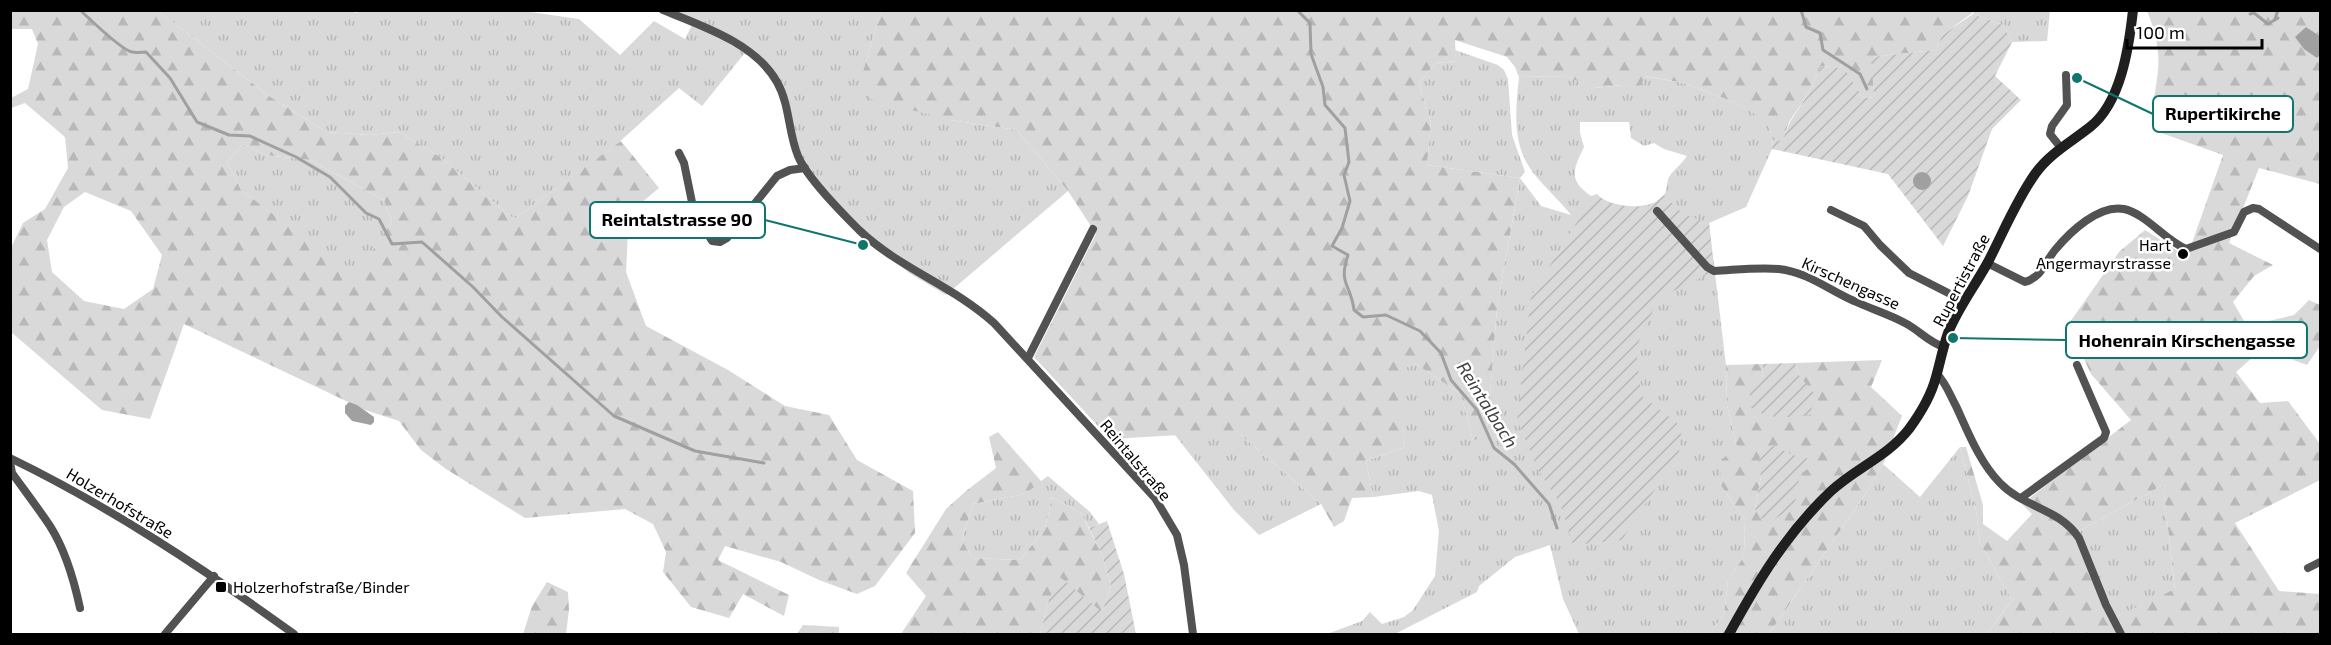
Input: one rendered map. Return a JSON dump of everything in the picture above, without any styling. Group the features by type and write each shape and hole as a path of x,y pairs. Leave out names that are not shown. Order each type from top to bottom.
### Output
{"main road":[{"name":"Rupertistraße","path":"1729,634 1762,574 1791,535 1831,492 1880,456 1905,434 1926,402 1952,325 2035,173 2061,148 2092,126 2106,107 2124,63 2131,36 2132,11"}],"street":[{"name":"Reintalstraße","path":"663,10 736,44 765,68 777,82 785,102 798,156 805,168 859,229 875,244 906,266 973,304 1028,358 1155,498 1177,535 1184,565 1194,634"},
{"path":"2061,148 2050,134 2052,126 2067,105 2066,75"},
{"path":"679,153 684,163 694,212 712,240 720,242 726,238 777,176 790,170 805,168"},
{"path":"1987,263 2025,282 2031,280 2040,274 2054,251 2068,236 2097,214 2116,208 2132,212 2186,249 2234,232 2244,212 2253,208 2259,209 2320,249"},
{"path":"1831,210 1864,226 1880,246 1909,273 1964,301"},
{"name":"Kirschengasse","path":"1657,211 1707,267 1714,271 1778,269 1798,273 1856,302 1905,322 1924,338 1944,346"},
{"path":"1028,358 1093,229"},
{"path":"2021,498 2104,438 2106,432 2077,365"},
{"path":"1937,374 1946,386 1994,477 2010,492 2029,504 2055,514 2072,528 2079,538 2106,605 2121,634"},
{"name":"Holzerhofstraße","path":"10,460 97,503 214,576 294,634"},
{"name":"Holzerhofstraße","path":"10,460 12,473 51,527 59,543 70,570 80,608"},
{"path":"2308,568 2320,562"},
{"path":"165,634 214,576"}],"green space":[{"path":"346,10 357,13 358,10 523,11 579,19 620,55 654,21 685,39 693,23 663,11 881,11 863,71 950,120 1017,130 1068,191 946,295 909,273 859,229 805,168 777,82 752,55 744,54 702,106 679,88 616,145 514,219 440,157 399,132 370,135 327,132 269,96 158,11"},
{"path":"1975,10 2050,11 2047,41 2012,42 2003,25 1973,14"},
{"path":"11,11 158,11 269,96 327,132 370,135 399,132 440,157 514,219 621,141 659,188 629,213 626,272 646,326 728,370 785,406 829,415 857,460 913,491 915,533 875,586 857,594 819,580 781,562 725,546 718,560 789,595 784,616 743,594 729,618 691,607 663,572 666,552 653,524 625,509 525,518 446,469 421,450 399,421 365,410 184,324 150,419 102,410 11,332 10,250 23,223 45,209 68,168 65,137 25,103 11,108 11,98 28,89 38,44 32,29 11,29","holes":["243,144 265,155 310,160 384,200 392,222 355,276 241,190 227,162","85,192 131,211 162,255 153,289 124,309 84,301 52,272 47,240 64,207"]},
{"path":"881,11 1975,11 1942,35 1936,50 1872,57 1874,97 1863,98 1843,68 1821,66 1808,94 1789,122 1782,142 1773,140 1766,120 1734,102 1684,83 1645,76 1640,87 1623,85 1594,88 1565,76 1519,77 1507,57 1455,40 1456,61 1435,63 1419,84 1431,123 1427,165 1520,178 1497,308 1487,433 1473,441 1461,394 1416,364 1399,370 1405,447 1366,461 1373,497 1352,498 1344,521 1334,527 1321,504 1241,435 1179,435 1110,439 1034,357 1096,234 1068,191 1017,130 950,120 869,99 863,71"},
{"path":"2147,11 2320,11 2320,36 2306,27 2317,58 2320,55 2320,184 2259,168 2229,243 2273,265 2254,276 2233,302 2247,326 2294,315 2309,300 2320,305 2320,346 2307,365 2262,349 2236,372 2260,403 2288,401 2320,444 2320,480 2235,523 2279,591 2320,594 2320,634 1987,634 2012,600 1980,543 1976,510 1960,447 1966,447 1983,505 1983,524 2007,541 2032,514 2022,504 2131,420 2091,374 2068,325 2119,252 2145,230 2187,257 2223,155 2153,130 2158,55","holes":["2163,485 2175,589 2116,617 2079,531"]},
{"path":"1973,14 2003,25 2012,42 1995,76 2021,100 1992,129 1968,196 1943,246 1888,174 1772,149 1773,140 1782,141 1821,66 1844,68 1863,98 1874,97 1871,57 1936,50 1942,35"},
{"path":"1455,50 1498,65 1504,70 1508,79 1512,135 1525,172 1520,178 1427,165 1431,123 1419,84 1435,63 1456,61"},
{"path":"1565,76 1595,88 1640,86 1644,76 1684,83 1734,102 1767,120 1773,140 1772,149 1746,207 1709,223 1726,365 1727,405 1737,447 1720,484 1745,520 1744,556 1728,581 1724,614 1710,634 1579,634 1563,599 1550,545 1515,557 1479,586 1477,592 1395,634 1327,634 1362,621 1370,612 1382,624 1404,617 1413,610 1435,576 1439,531 1432,495 1419,491 1373,497 1366,461 1405,447 1398,370 1416,364 1461,394 1473,441 1487,432 1497,308 1520,178 1541,206 1571,215 1538,178 1523,155 1516,122 1519,77","holes":["1580,122 1629,122 1631,138 1644,146 1654,143 1664,149 1687,156 1669,177 1664,195 1650,204 1641,206 1620,205 1603,199 1597,194 1591,196 1579,185 1575,174 1575,168 1584,147"]},
{"path":"243,144 265,155 310,160 384,200 392,222 355,277 241,190 227,162"},
{"path":"1597,194 1613,204 1635,207 1650,205 1664,195 1683,214 1709,223 1714,271 1659,298 1636,348 1641,395 1682,427 1679,452 1622,540 1573,545 1560,503 1538,470 1517,420 1531,296 1582,214 1587,201"},
{"path":"1882,360 1871,387 1902,416 1883,464 1864,496 1769,634 1710,634 1724,614 1728,581 1744,556 1745,520 1720,484 1721,460 1737,447 1727,405 1726,365 1763,364 1762,379 1800,377 1795,363","holes":["1773,445 1792,455 1787,511 1774,520 1755,509 1761,476"]},
{"path":"1795,363 1800,377 1815,394 1810,415 1771,416 1750,407 1750,389 1762,379 1763,364"},
{"path":"998,432 1042,482 1024,494 973,504 962,540 972,558 1020,560 1045,529 1052,497 1081,513 1102,555 1111,585 1102,613 1049,599 1040,634 901,634 926,596 906,573 946,509 996,468 989,437"},
{"path":"1175,435 1241,435 1321,504 1259,535 1234,510"},
{"path":"1774,445 1792,455 1807,458 1808,469 1800,474 1793,513 1787,511 1774,520 1760,518 1755,509 1761,476 1758,467 1760,456"},
{"path":"1960,447 1976,510 1980,543 2012,600 1987,634 1769,634 1864,496 1883,464 1920,497"},
{"path":"1048,476 1090,512 1099,524 1089,528 1081,513 1052,497 1045,529 1020,560 972,558 962,540 973,504 1024,494"},
{"path":"2163,485 2175,590 2116,617 2079,531"},
{"path":"1107,521 1124,574 1136,634 1040,634 1049,599 1060,577 1102,612 1111,585 1102,555 1089,528"},
{"path":"547,582 568,592 569,610 566,634 523,634 532,606"},
{"path":"803,625 839,627 839,634 797,634"}],"shaded area":[{"path":"2306,27 2320,36 2320,55 2317,58 2304,49 2295,37"},
{"path":"1922,172 1928,175 1931,181 1928,187 1922,190 1916,187 1913,181 1916,175"},
{"path":"349,402 374,417 374,422 371,425 352,421 345,413 345,406"}],"waterway":[{"path":"80,10 127,50 146,52 170,78 197,122 229,135 250,136 296,157 330,177 366,213 379,219 392,244 422,242 473,287 502,317 614,416 695,451 764,463"},
{"name":"Reintalbach","path":"1297,10 1310,23 1311,54 1323,87 1325,105 1345,128 1349,162 1344,175 1350,201 1342,228 1332,246 1348,255 1344,273 1354,310 1363,317 1386,315 1420,331 1441,353 1451,380 1477,410 1494,448 1514,464 1549,504 1557,528"},
{"path":"1801,10 1806,27 1820,33 1823,50 1860,74 1867,89"},
{"path":"2275,19 2278,10"},
{"path":"2250,14 2254,13 2268,24 2278,18"}],"place":[{"name":"Rupertikirche","path":"2077,78"},
{"name":"Reintalstrasse 90","path":"863,245"},
{"name":"Hart Angermayrstrasse","path":"2183,254"},
{"name":"Hohenrain Kirschengasse","path":"1953,338"},
{"name":"Holzerhofstraße/Binder","path":"221,587"}]}
